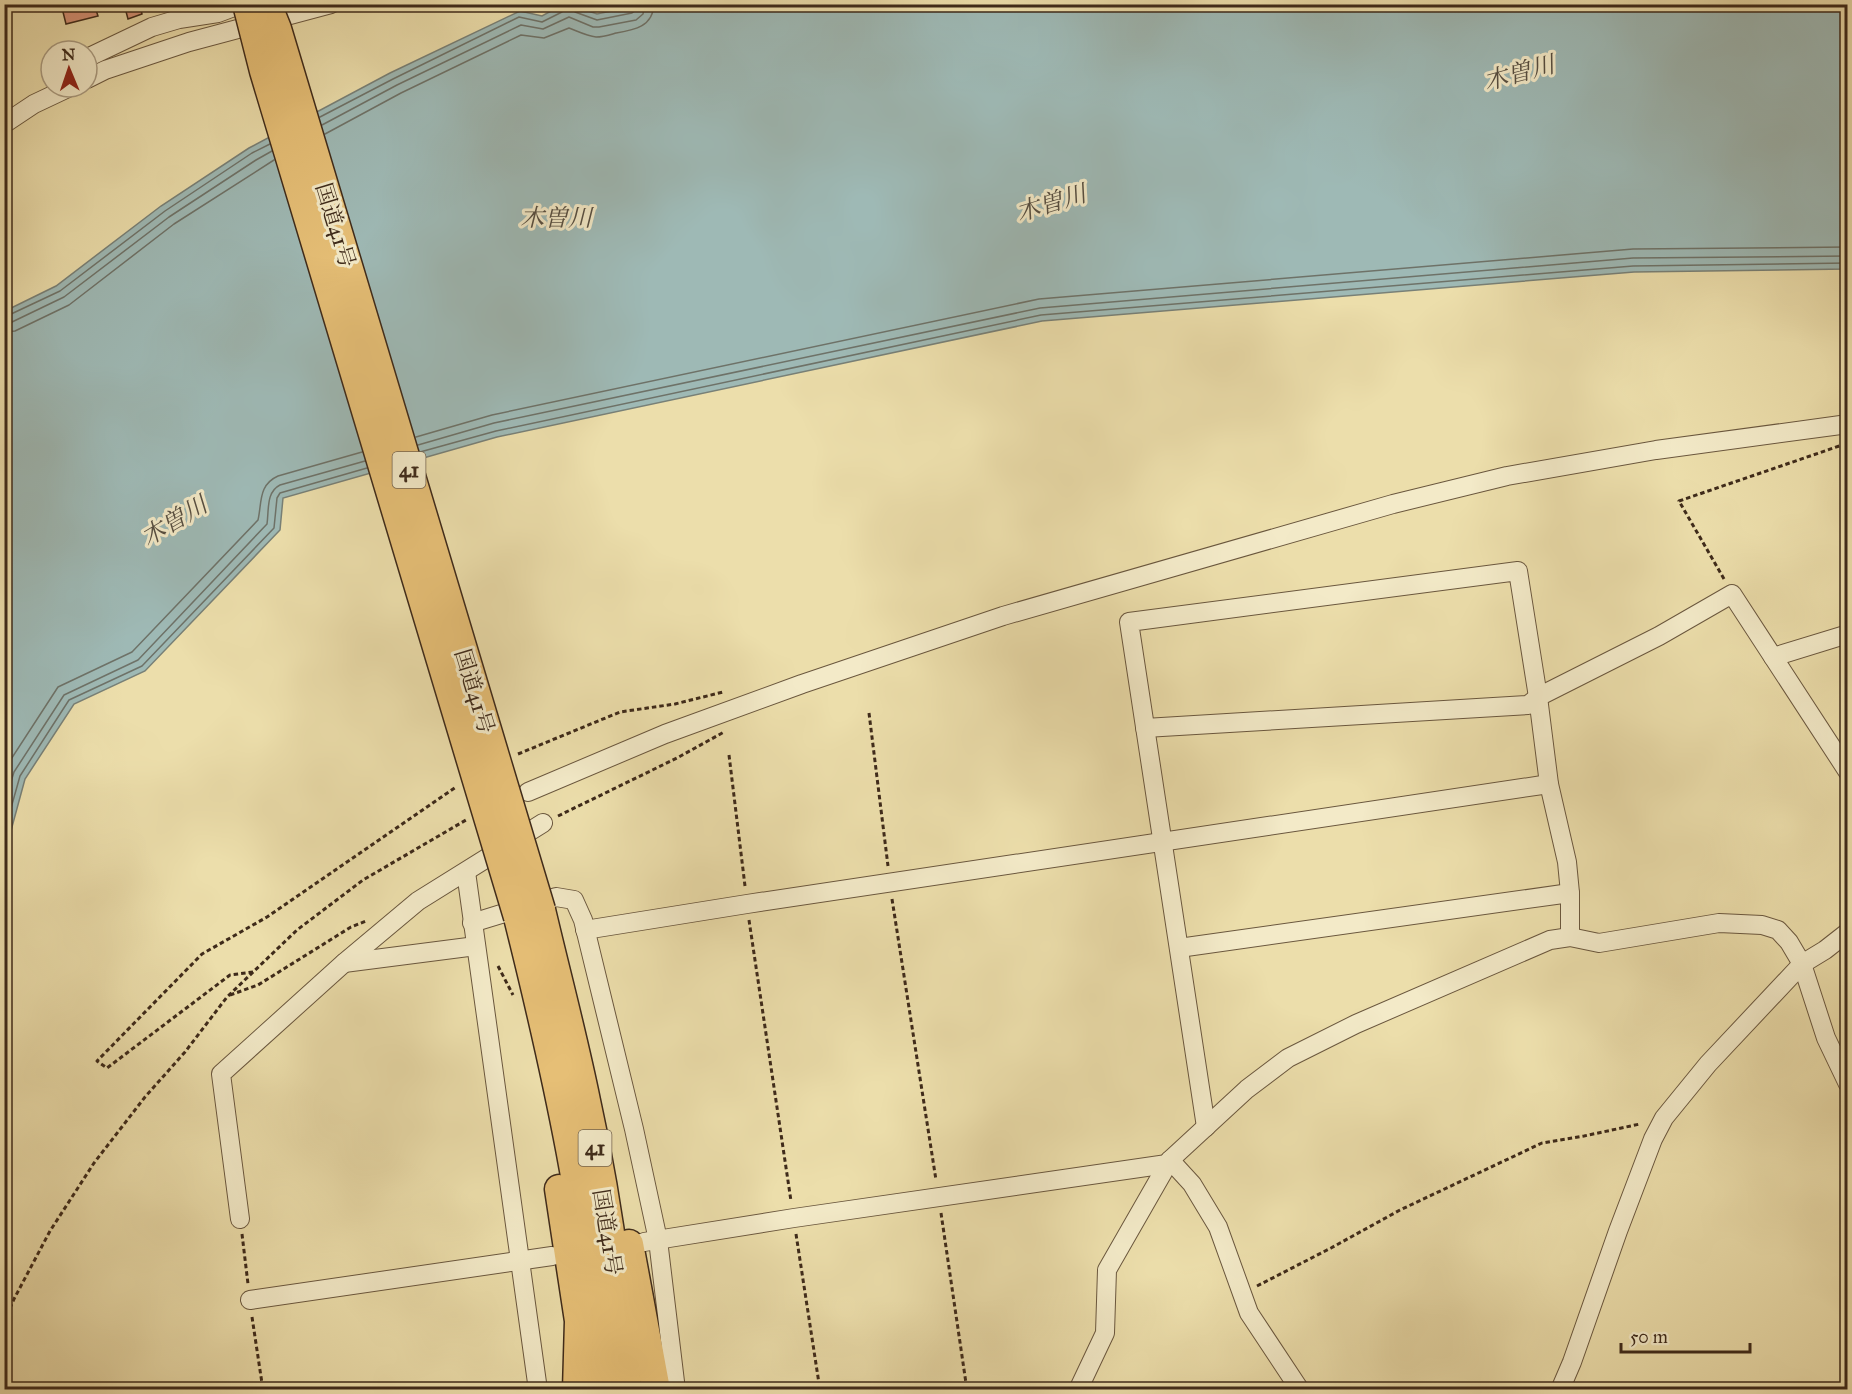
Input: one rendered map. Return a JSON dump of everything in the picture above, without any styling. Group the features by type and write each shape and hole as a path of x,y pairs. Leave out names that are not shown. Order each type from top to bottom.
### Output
{"highway":[{"path":"237,4 264,71"},
{"name":"国道41号","path":"247,4 264,71 530,914 587,1102 609,1225 627,1389"},
{"name":"国道41号","path":"272,13 530,914 534,981 562,1106 585,1228 599,1334 603,1389"},
{"path":"534,981 531,1007 579,1321 577,1389"},
{"path":"587,1102 609,1149 627,1230 656,1389"}],"street":[{"path":"99,52 178,12 218,13 242,4"},
{"path":"99,73 189,42 331,4"},
{"path":"34,104 39,95"},
{"path":"4,124 45,99"},
{"path":"528,792 686,726 1003,616 1393,504 1508,477 1656,450 1848,424"},
{"path":"1206,1127 1129,622 1518,571 1549,784 1567,862 1570,937"},
{"path":"1145,728 1528,705 1538,697 1659,636 1732,594 1848,772"},
{"path":"1773,657 1848,634"},
{"path":"585,930 1549,784"},
{"path":"240,1220 221,1074 344,963 418,901 543,823"},
{"path":"466,872 538,1389"},
{"path":"1179,948 1570,893"},
{"path":"472,923 556,897 574,900 583,920 634,1129 676,1389"},
{"path":"1078,1389 1105,1332 1107,1270 1168,1162 1247,1089 1288,1058 1356,1024 1550,940 1570,937 1599,943 1719,923 1762,925 1778,930 1789,942 1802,964 1826,1038 1848,1084"},
{"path":"1560,1389 1572,1362 1653,1139 1664,1118 1708,1064 1802,964 1848,932"},
{"path":"344,963 476,946"},
{"path":"651,1241 1168,1162"},
{"path":"1168,1162 1192,1184 1218,1227 1249,1313 1300,1389"},
{"path":"250,1300 552,1256"}],"path":[{"path":"1732,594 1679,501 1848,443"},
{"path":"516,755 620,712 675,704 728,691"},
{"path":"870,713 890,883 967,1389"},
{"path":"543,823 677,758 730,729"},
{"path":"729,755 747,904 820,1389"},
{"path":"253,972 230,975 106,1068 97,1061 202,954 267,917 459,785"},
{"path":"4,1322 50,1231 94,1163 145,1097 185,1053 227,997 297,930 363,880 469,818"},
{"path":"227,997 258,985 351,927 373,918"},
{"path":"1242,1294 1400,1210 1542,1143 1664,1118"},
{"path":"240,1220 263,1389"}],"water":[{"name":"木曽川","path":"564,4 597,14 645,4 1847,5 1847,269 1634,272 1042,321 497,437 283,498 280,530 145,671 74,704 25,779 5,846 5,311 56,286 161,206 249,148 390,73 520,11 542,16"}],"building":[{"path":"61,4 94,4 98,16 66,24"},
{"path":"124,4 140,4 142,14 128,19"},
{"path":"6,55 10,70 4,72 4,56"}]}
